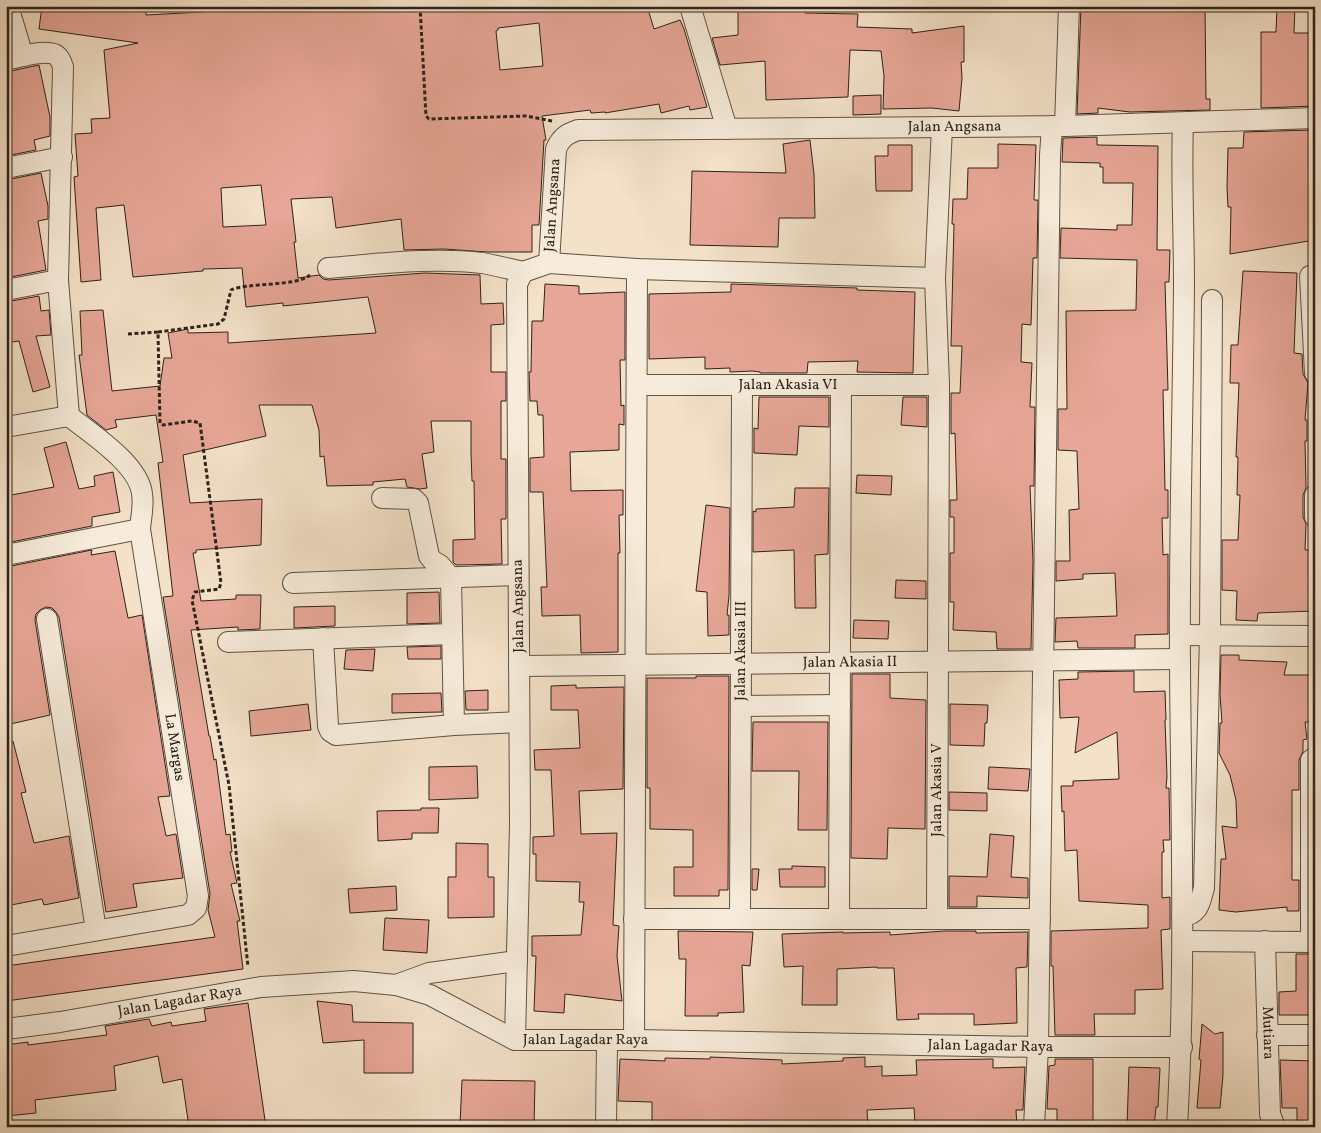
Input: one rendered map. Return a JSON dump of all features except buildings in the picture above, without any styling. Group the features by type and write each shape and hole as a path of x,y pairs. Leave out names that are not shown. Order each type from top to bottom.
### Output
{"street":[{"path":"6,427 69,416 58,280 63,67 60,59 54,54 14,58 8,6"},
{"path":"690,6 726,129"},
{"path":"1034,1127 1038,1047 1050,155 1058,126 1070,6"},
{"name":"Jalan Angsana","path":"515,1040 520,825 517,284 523,272 549,263 556,149 560,140 568,133 578,130 1058,126 1315,118"},
{"path":"1177,1127 1182,1047 1183,941 1180,635 1184,250 1183,123"},
{"name":"Jalan Akasia V","path":"937,919 939,385 935,278 942,127"},
{"path":"6,168 62,157"},
{"path":"328,268 453,261 484,263 523,272"},
{"path":"549,263 637,269 935,278"},
{"path":"634,1040 637,269"},
{"path":"1310,276 1315,373"},
{"path":"6,290 58,280"},
{"path":"1182,916 1191,915 1195,912 1204,888 1210,635 1212,300"},
{"name":"Jalan Akasia VI","path":"637,385 939,385"},
{"name":"Jalan Akasia III","path":"740,919 742,385"},
{"path":"839,919 841,385"},
{"name":"La Margas","path":"6,946 188,915 196,908 198,896 140,529 142,494 139,480 119,457 69,416"},
{"path":"1315,495 1315,517"},
{"path":"382,498 414,499 418,504 429,556 432,561 440,565 450,578 454,725"},
{"path":"6,555 140,529"},
{"path":"294,583 518,575"},
{"path":"46,620 96,930"},
{"path":"228,642 451,634"},
{"path":"1180,635 1315,636"},
{"path":"323,638 328,726 330,731 336,735 454,725 519,722"},
{"name":"Jalan Akasia II","path":"520,666 1180,659"},
{"path":"741,706 840,705"},
{"path":"1183,941 1313,942 1311,760 1315,757"},
{"path":"634,919 1040,919"},
{"name":"Mutiara","path":"1265,941 1270,1114 1274,1126"},
{"path":"396,985 429,973 517,961"},
{"name":"Jalan Lagadar Raya","path":"6,1029 60,1022 261,987 354,981 396,985 430,995 515,1040 634,1040 1038,1047 1182,1047"},
{"path":"1267,1035 1315,1035"},
{"path":"606,1127 607,1040"}],"path":[{"path":"420,6 426,116 429,119 526,116 560,123 578,130"},
{"path":"158,332 218,324 224,319 232,290 236,288 302,279 308,277 312,272 328,268"}]}
